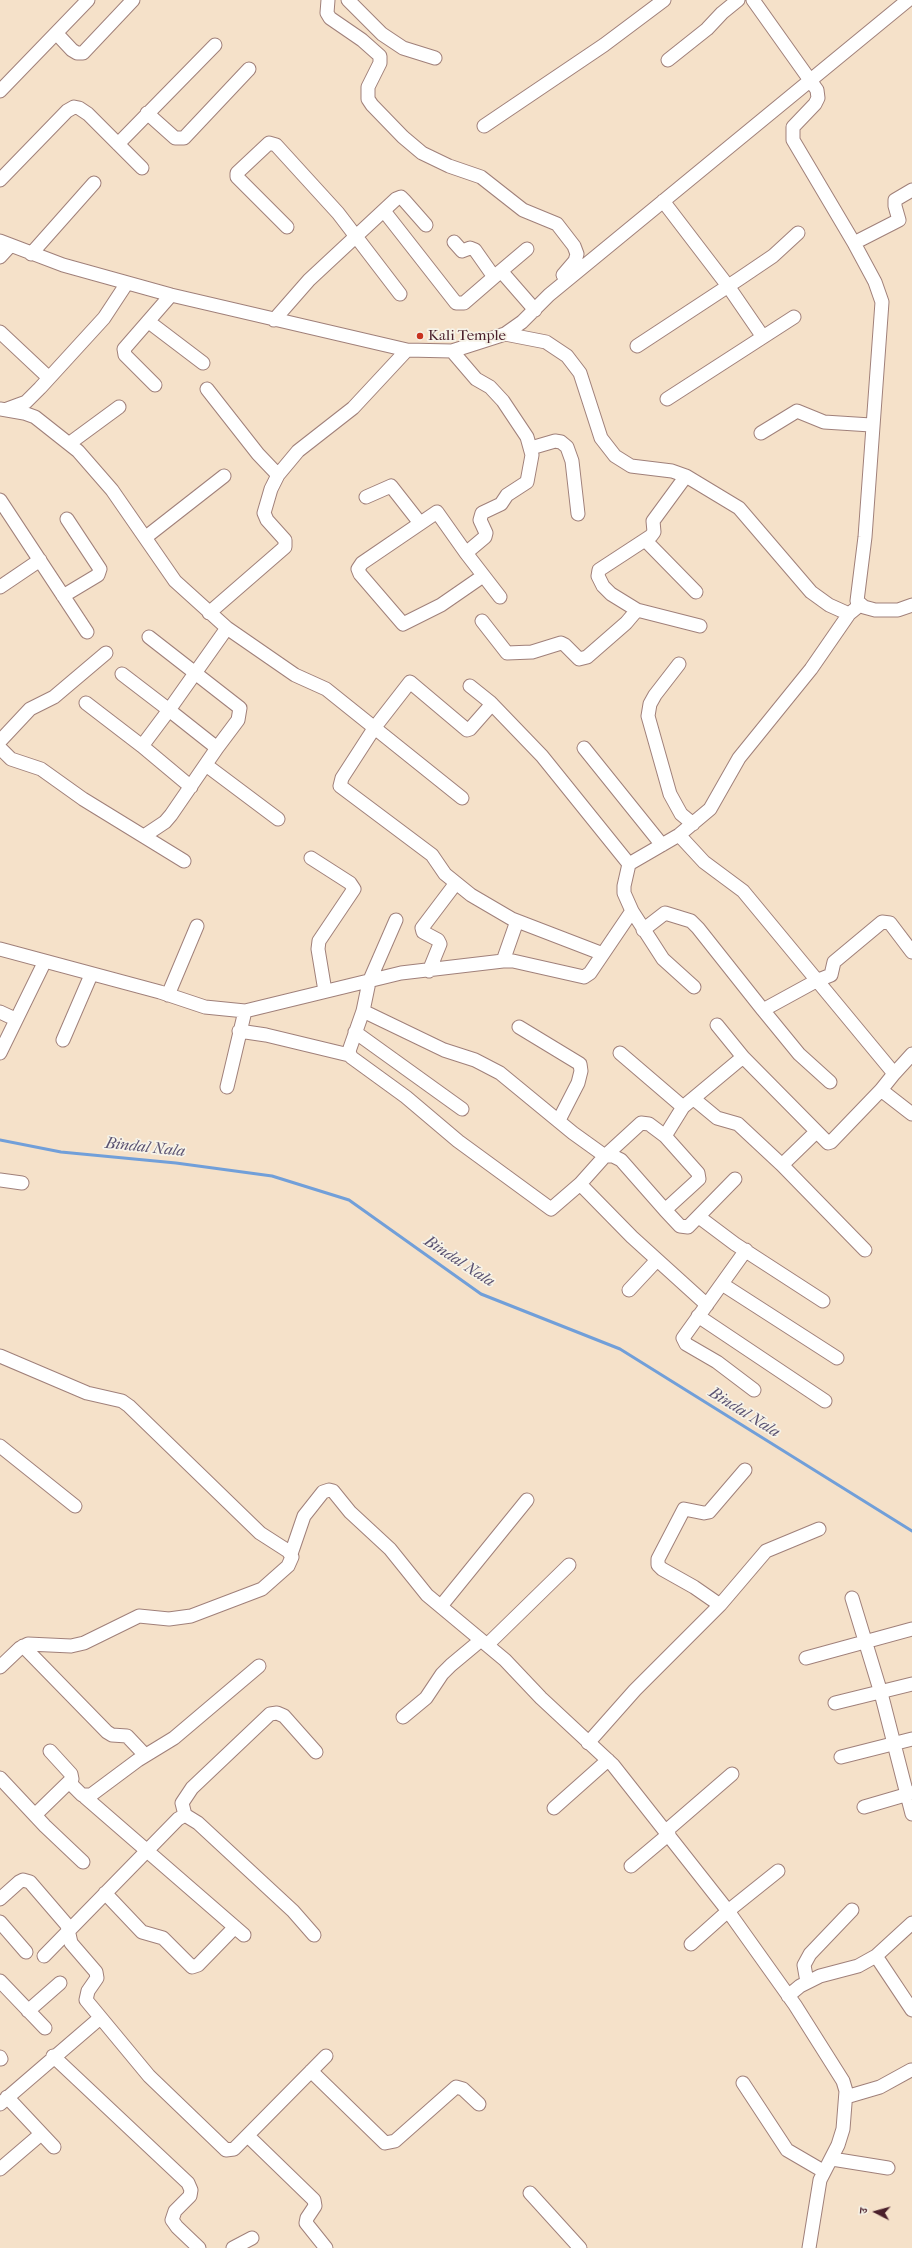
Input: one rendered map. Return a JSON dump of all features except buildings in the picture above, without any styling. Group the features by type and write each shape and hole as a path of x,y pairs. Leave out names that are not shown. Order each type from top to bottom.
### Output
{"street":[{"path":"57,34 72,50 78,53 83,53 133,0"},
{"path":"0,257 5,244 31,254 171,295 407,350 452,351 505,334 535,310 549,294 577,258 576,250 562,228 557,224 532,214 514,204 485,179 449,166 422,153 403,137 368,99 368,88 380,63 380,56 362,40 330,18 327,13 328,0"},
{"path":"348,0 382,34 403,48 435,58"},
{"path":"668,60 707,29 722,13 738,0"},
{"path":"754,0 812,80 817,90 817,100 809,112 793,127 792,136 854,243 875,282 882,302 865,537 857,597 860,605"},
{"path":"484,126 604,45 662,1"},
{"path":"0,91 57,34 81,2"},
{"path":"549,294 812,80 901,2"},
{"path":"118,144 215,45"},
{"path":"147,113 175,138 184,138 249,69"},
{"path":"0,180 67,111 74,107 79,108 88,114 142,168"},
{"path":"287,227 237,177 237,173 269,142 276,145 358,236 400,294"},
{"path":"31,254 94,182"},
{"path":"854,243 899,220 895,200 912,190"},
{"path":"274,320 308,280 358,236 396,199 401,197 426,225"},
{"path":"663,201 728,286 763,337"},
{"path":"384,211 456,302 464,303 527,249"},
{"path":"637,346 773,256 798,233"},
{"path":"454,242 462,251 470,248 475,250 535,310"},
{"path":"1,411 26,402 50,378 104,318 127,283"},
{"path":"154,385 124,352 125,347 149,322 171,295"},
{"path":"667,399 794,317"},
{"path":"149,322 203,362"},
{"path":"0,332 50,378"},
{"path":"505,334 546,342 567,356 580,373 601,438 615,456 631,466 672,471 686,476 739,508 811,592 829,605 849,614"},
{"path":"209,613 285,547 285,540 267,520 264,513 271,489 278,475 298,451 353,408 407,350"},
{"path":"452,351 476,379 490,387 503,401 521,427 532,448 527,482 507,495 501,504 482,513 480,520 486,533 485,537 466,554"},
{"path":"207,389 258,454 278,475"},
{"path":"70,443 119,406"},
{"path":"1,411 30,415 44,423 70,443 112,490 146,537 175,581 209,613 227,628 295,675 326,689 462,798"},
{"path":"760,433 797,411 824,422 872,425"},
{"path":"532,448 555,441 561,442 567,447 572,461 578,514"},
{"path":"146,537 224,476"},
{"path":"686,476 653,521 653,534 646,541 612,560 598,573 603,586 611,594 637,610 700,626"},
{"path":"366,497 391,486 420,522"},
{"path":"0,500 87,632"},
{"path":"483,576 441,605 405,624 400,622 358,569 362,563 420,522 438,512 466,554 483,576 500,598"},
{"path":"63,596 98,575 100,569 68,519"},
{"path":"646,541 696,592"},
{"path":"0,587 40,560"},
{"path":"860,605 875,610 887,611 898,610 912,604"},
{"path":"694,987 663,959 632,911 624,893 629,864 679,835 693,824 715,802 739,758 810,669 849,614 860,605"},
{"path":"482,621 506,652 526,653 560,644 581,659 587,657 626,623 637,610"},
{"path":"142,746 196,675 227,628"},
{"path":"144,836 165,822 238,720 240,708 148,637"},
{"path":"0,741 30,709 54,697 106,653"},
{"path":"679,664 655,695 650,704 648,716 670,794 681,814 693,824"},
{"path":"122,674 217,748"},
{"path":"492,704 470,728 466,730 410,682 375,727 342,778 340,786 432,855 445,874 471,895 517,921 603,954"},
{"path":"470,686 492,704 542,756 629,864"},
{"path":"86,703 142,746 191,787"},
{"path":"0,748 11,759 41,770 84,799 184,861"},
{"path":"584,748 662,845"},
{"path":"206,765 278,819"},
{"path":"679,835 700,859 743,891 892,1071 893,1075"},
{"path":"311,858 350,883 354,889 320,941 318,949 325,991"},
{"path":"428,971 440,944 438,940 423,932 422,928 456,883"},
{"path":"0,949 168,995 205,1007 245,1011 401,973 503,961 513,961 584,977 590,973 632,911"},
{"path":"643,930 665,913 691,921 799,1054 830,1082"},
{"path":"349,1055 355,1032 363,1011 369,982 396,920"},
{"path":"503,961 517,921"},
{"path":"763,1010 816,980 831,975 834,962 884,922 890,923 912,952"},
{"path":"168,995 197,926"},
{"path":"0,1053 44,961"},
{"path":"63,1040 91,975"},
{"path":"227,1087 239,1031 245,1011"},
{"path":"363,1011 444,1050 475,1060 492,1069 559,1120 573,1133 605,1156 613,1156 621,1160 665,1210 683,1227 691,1226 735,1179"},
{"path":"0,1012 15,1019"},
{"path":"717,1025 743,1057 826,1142 831,1142 911,1056"},
{"path":"519,1027 580,1064 581,1071 578,1083 559,1120"},
{"path":"239,1031 266,1035 349,1055 458,1141 551,1209 580,1184 605,1156 641,1123 649,1124 665,1136 698,1173 699,1180 665,1210"},
{"path":"355,1032 462,1109"},
{"path":"620,1053 683,1108"},
{"path":"665,1136 683,1108 743,1057"},
{"path":"881,1090 912,1114"},
{"path":"694,1099 717,1118 738,1124 782,1165 865,1250"},
{"path":"782,1165 816,1132"},
{"path":"0,1180 22,1183"},
{"path":"580,1184 657,1260 707,1305"},
{"path":"699,1217 823,1301"},
{"path":"746,1250 683,1336 684,1342 713,1359 754,1390"},
{"path":"629,1290 657,1260"},
{"path":"722,1284 837,1358"},
{"path":"698,1316 825,1401"},
{"path":"0,1356 87,1393 125,1404 149,1424 260,1533 292,1554"},
{"path":"0,1446 75,1506"},
{"path":"720,1605 694,1587 662,1569 658,1565 658,1559 684,1508 704,1513 709,1512 744,1470"},
{"path":"0,1667 23,1646 37,1644 71,1646 84,1644 139,1616 169,1619 191,1616 262,1589 288,1566 304,1516 324,1492 329,1490 390,1549 421,1589 505,1660 588,1743 608,1760 728,1911 788,1996 843,2081 846,2098 843,2129 832,2159 823,2171 818,2187 809,2248"},
{"path":"441,1606 527,1500"},
{"path":"588,1743 635,1690 720,1605 766,1551 819,1530"},
{"path":"403,1717 426,1698 451,1665 484,1642 569,1565"},
{"path":"852,1598 881,1693 909,1794 912,1814"},
{"path":"806,1658 912,1629"},
{"path":"23,1646 109,1734 127,1736 145,1755"},
{"path":"85,1797 91,1795 145,1755 174,1738 259,1666"},
{"path":"835,1703 881,1693 912,1684"},
{"path":"314,1935 293,1911 198,1823 185,1815 182,1803 192,1788 274,1713 284,1716 316,1752"},
{"path":"841,1757 912,1739"},
{"path":"35,1815 70,1783 72,1777 50,1751"},
{"path":"554,1808 608,1760"},
{"path":"631,1866 732,1774"},
{"path":"0,1778 83,1862"},
{"path":"70,1783 239,1931 198,1965 192,1967 163,1938 142,1932 105,1894"},
{"path":"864,1808 909,1794"},
{"path":"44,1956 180,1816 185,1815"},
{"path":"691,1944 728,1911 778,1871"},
{"path":"0,1899 19,1882 27,1880 69,1929 71,1943 97,1975 96,1981 88,1991 86,1997 100,2018 149,2076 220,2146 226,2150 234,2149 248,2136 326,2056"},
{"path":"807,1982 804,1965 810,1954 852,1910"},
{"path":"0,1922 26,1952"},
{"path":"788,1996 807,1982 827,1974 858,1966 876,1956 910,1929"},
{"path":"876,1956 912,2010"},
{"path":"0,1981 45,2028"},
{"path":"28,2011 60,1983"},
{"path":"54,2147 4,2100 53,2056 100,2018"},
{"path":"53,2056 188,2183 191,2190 190,2196 175,2210 172,2220 177,2227 199,2248"},
{"path":"846,2098 880,2087 911,2070"},
{"path":"311,2071 385,2143 396,2141 456,2086 463,2089 479,2104"},
{"path":"743,2083 787,2150 823,2171"},
{"path":"0,2169 41,2134"},
{"path":"248,2136 314,2200 315,2206 307,2218 306,2223 326,2248"},
{"path":"832,2159 888,2168"},
{"path":"530,2192 580,2248"},
{"path":"234,2248 252,2238"}],"waterway":[{"name":"Bindal Nala","path":"0,1140 61,1152 176,1163 272,1176 349,1200 481,1294 620,1349 912,1531"}],"place":[{"name":"Kali Temple","path":"420,336"}]}
